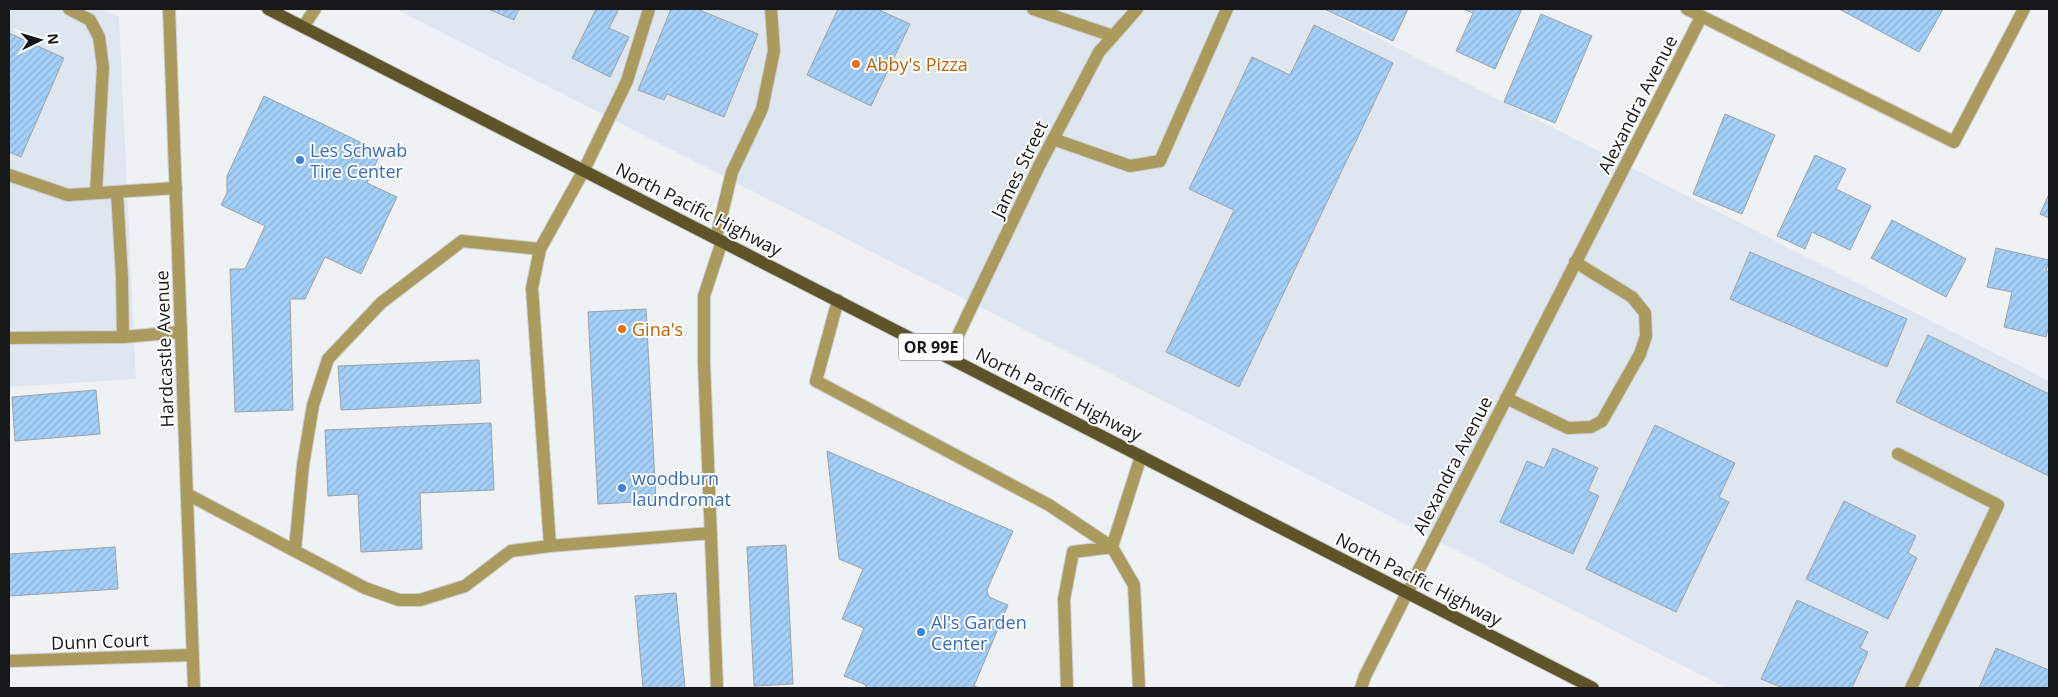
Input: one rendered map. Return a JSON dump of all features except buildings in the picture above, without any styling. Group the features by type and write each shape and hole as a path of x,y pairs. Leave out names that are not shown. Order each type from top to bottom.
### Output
{"main road":[{"name":"North Pacific Highway","path":"268,9 1593,688"}],"street":[{"path":"68,9 90,20 99,37 103,67 96,193"},
{"name":"Hardcastle Avenue","path":"169,9 194,688"},
{"path":"303,27 315,9"},
{"path":"550,546 532,288 540,249 584,170 627,81 649,9"},
{"path":"718,688 704,363 704,296 719,239 732,172 762,109 774,51 771,9"},
{"path":"1033,9 1113,36"},
{"name":"James Street","path":"948,356 1053,139 1099,52 1137,9"},
{"path":"1053,139 1130,166 1160,160 1227,9"},
{"path":"1687,9 1954,142 2024,9"},
{"name":"Alexandra Avenue","path":"1361,688 1365,676 1701,16"},
{"path":"9,175 68,195 176,188"},
{"path":"117,192 123,337"},
{"path":"295,550 303,465 312,414 328,359 381,303 462,240 540,249"},
{"path":"1506,398 1568,428 1591,427 1602,421 1640,354 1646,336 1645,312 1632,296 1575,262"},
{"path":"838,300 816,381 1049,505 1112,547 1134,585 1139,688"},
{"path":"9,338 123,337 181,332"},
{"path":"1898,454 1998,505 1911,688"},
{"path":"1112,547 1141,456"},
{"path":"187,494 366,588 399,600 420,600 465,586 511,551 711,533"},
{"path":"1067,688 1064,599 1073,552 1112,547"},
{"name":"Dunn Court","path":"9,661 192,655"}],"shaded area":[{"path":"9,9 103,9 119,17 136,379 9,387"},
{"path":"396,9 1321,9 2049,381 2049,688 1726,688"}],"place":[{"name":"Abby's Pizza","path":"856,64"},
{"name":"Les Schwab Tire Center","path":"300,160"},
{"name":"Gina's","path":"622,329"},
{"name":"woodburn laundromat","path":"622,488"},
{"name":"Al's Garden Center","path":"921,632"}]}
